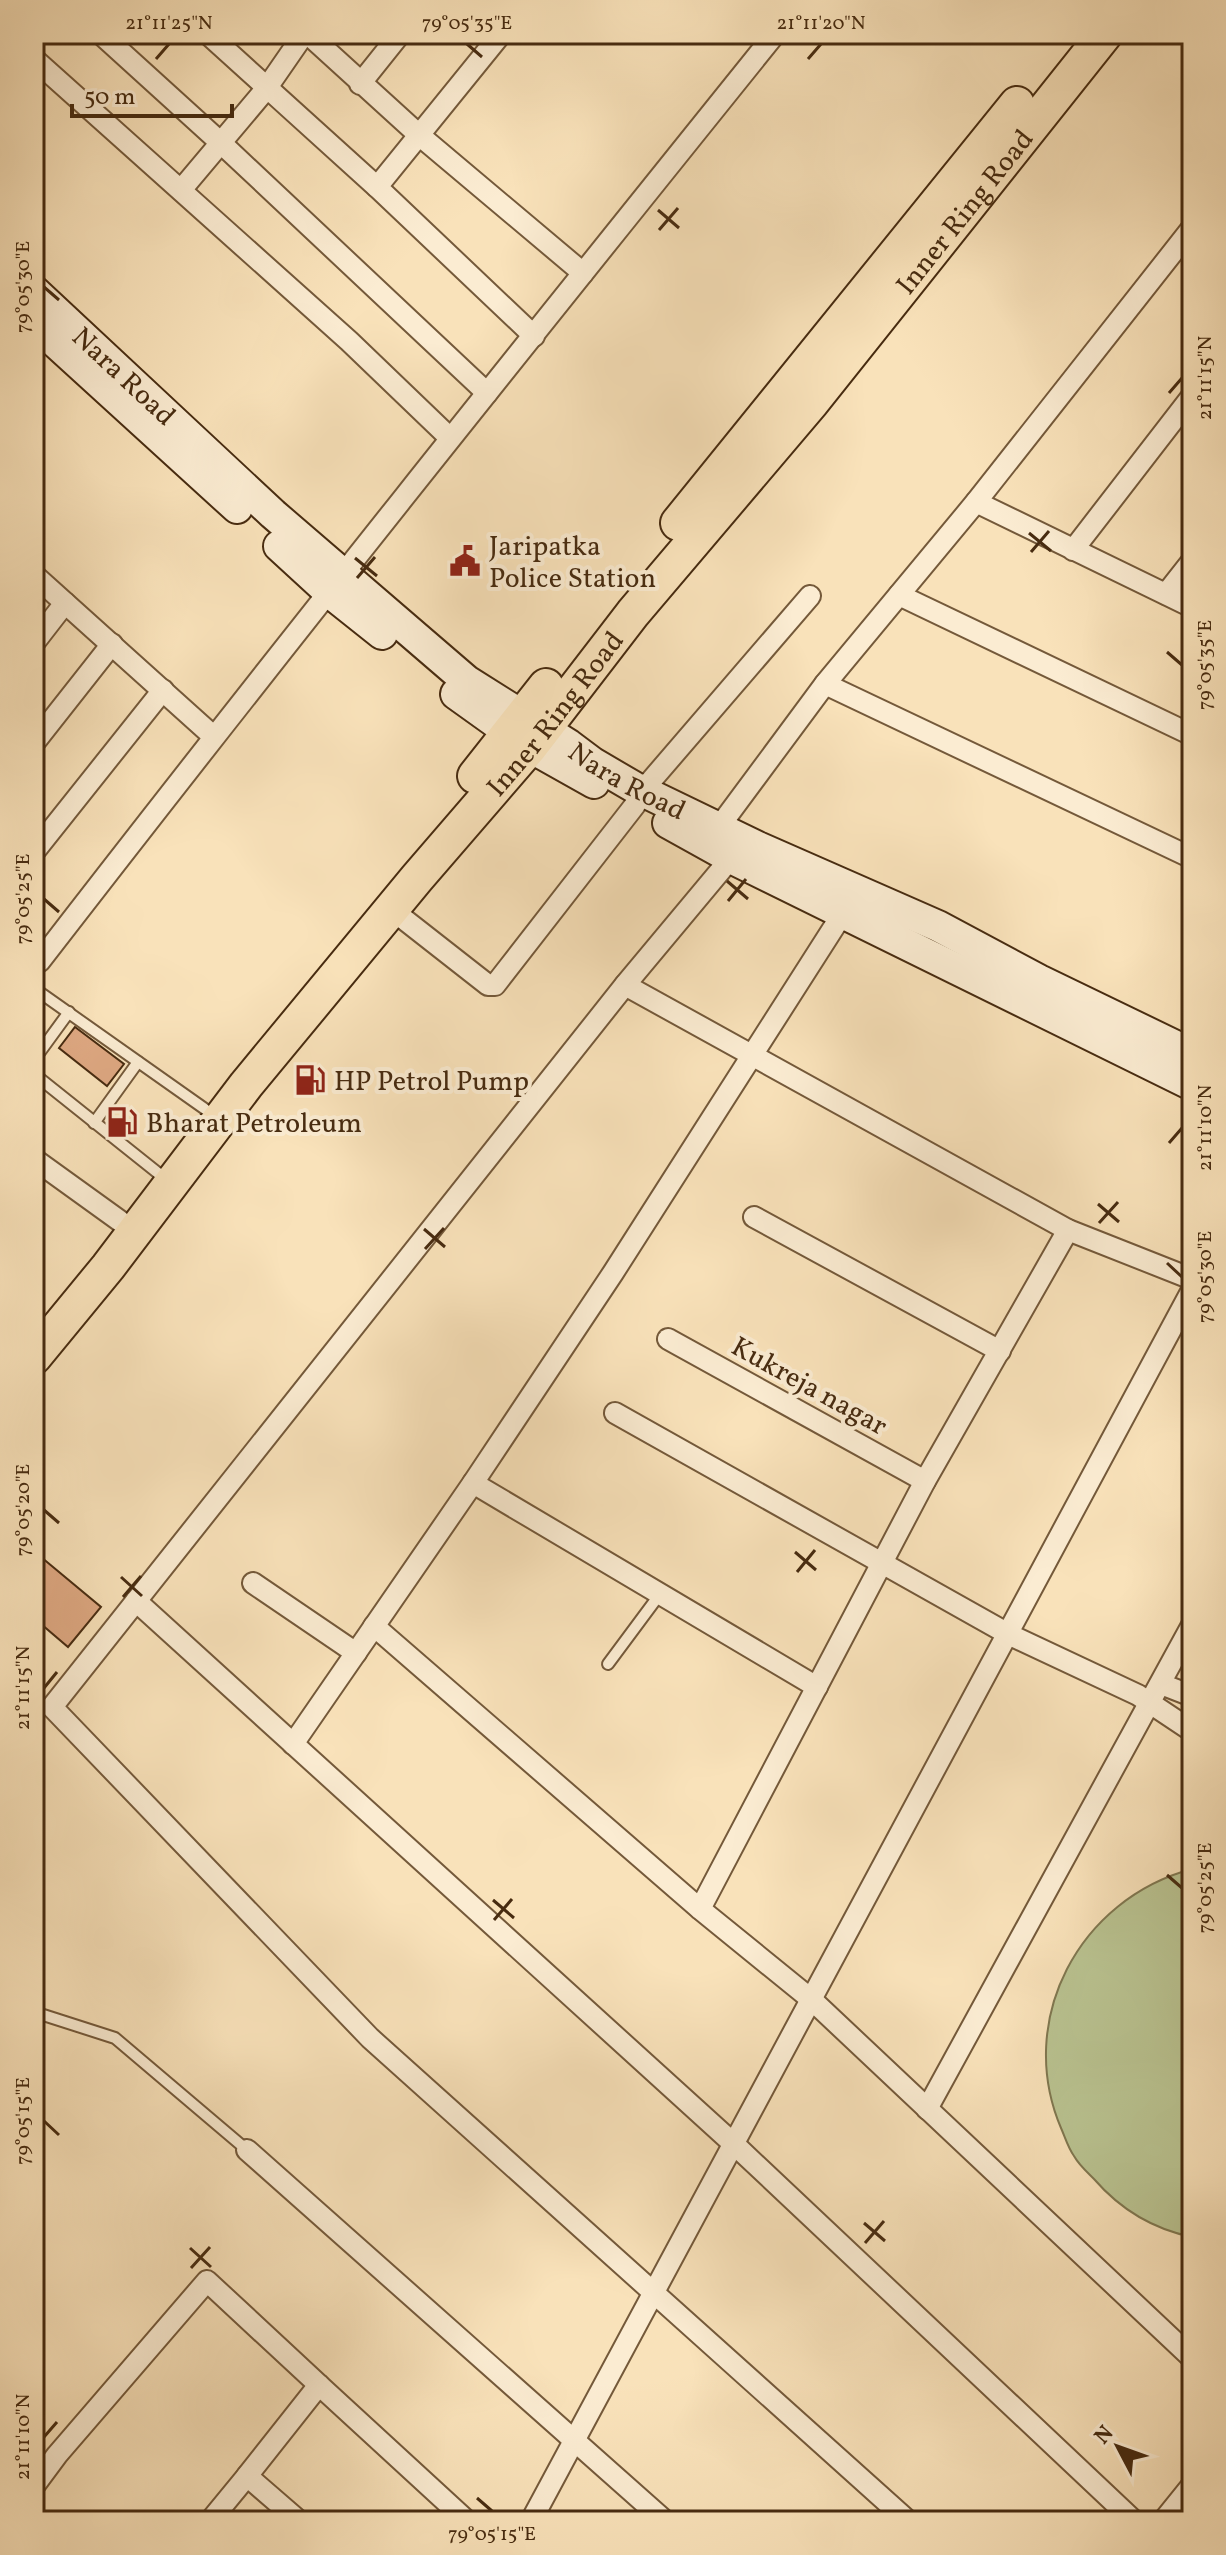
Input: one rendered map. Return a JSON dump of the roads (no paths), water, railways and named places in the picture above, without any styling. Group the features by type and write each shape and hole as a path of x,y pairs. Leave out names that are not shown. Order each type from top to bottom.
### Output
{"highway":[{"name":"Inner Ring Road","path":"34,1357 108,1267 246,1085 391,909 526,731 1074,34"},
{"name":"Inner Ring Road","path":"34,1330 205,1109 526,731 633,613 812,402 1105,34"}],"main road":[{"name":"Nara Road","path":"34,291 273,514 335,583"},
{"name":"Nara Road","path":"34,323 335,583 475,709 593,763 639,798 731,858 1192,1085"},
{"name":"Nara Road","path":"639,798 719,827 938,926 1039,980 1192,1054"}],"street":[{"path":"101,34 487,393"},
{"path":"208,34 377,187 534,336"},
{"path":"181,190 266,89 306,34 419,135 583,273"},
{"path":"360,84 400,34"},
{"path":"377,187 501,34"},
{"path":"34,965 450,438 775,34"},
{"path":"34,59 349,341 450,438"},
{"path":"719,827 825,684 976,502 1192,228"},
{"path":"1073,550 1192,396"},
{"path":"976,502 1192,607"},
{"path":"1166,594 1192,561"},
{"path":"34,575 213,736"},
{"path":"899,595 1192,735"},
{"path":"391,909 488,985 495,985 639,798 810,596"},
{"path":"34,643 65,603"},
{"path":"34,743 112,644"},
{"path":"825,684 1192,858"},
{"path":"34,852 163,690"},
{"path":"731,858 625,985 136,1601 43,1706 370,2038 908,2521"},
{"path":"293,1744 613,1273 843,913"},
{"path":"625,985 1068,1230 1192,1279"},
{"path":"34,1159 120,1221"},
{"path":"754,1217 1000,1351"},
{"path":"700,1909 925,1481 1068,1230"},
{"path":"531,2521 736,2146 1192,1290"},
{"name":"Kukreja nagar","path":"668,1339 925,1481"},
{"path":"615,1413 1010,1635 1138,1695 1192,1731"},
{"path":"473,1483 817,1687"},
{"path":"253,1583 356,1653"},
{"path":"136,1601 736,2146 1134,2521"},
{"path":"927,2109 1192,1625"},
{"path":"374,1626 700,1909 812,2000 1192,2358"},
{"path":"1161,1684 1192,1696"},
{"path":"247,2150 665,2521"},
{"path":"34,2486 57,2455 207,2281 467,2521"},
{"path":"210,2521 319,2385"},
{"path":"247,2476 299,2521"},
{"path":"1167,2521 1192,2490"}],"lane":[{"path":"35,989 205,1109"},
{"path":"34,1060 69,1012"},
{"path":"94,1123 138,1062"},
{"path":"34,1074 158,1173"},
{"path":"608,1664 660,1594"},
{"path":"34,2012 115,2038 247,2150"}],"place":[{"name":"Jaripatka Police Station","path":"465,561"},
{"name":"HP Petrol Pump","path":"310,1080"},
{"name":"Bharat Petroleum","path":"122,1122"}]}
